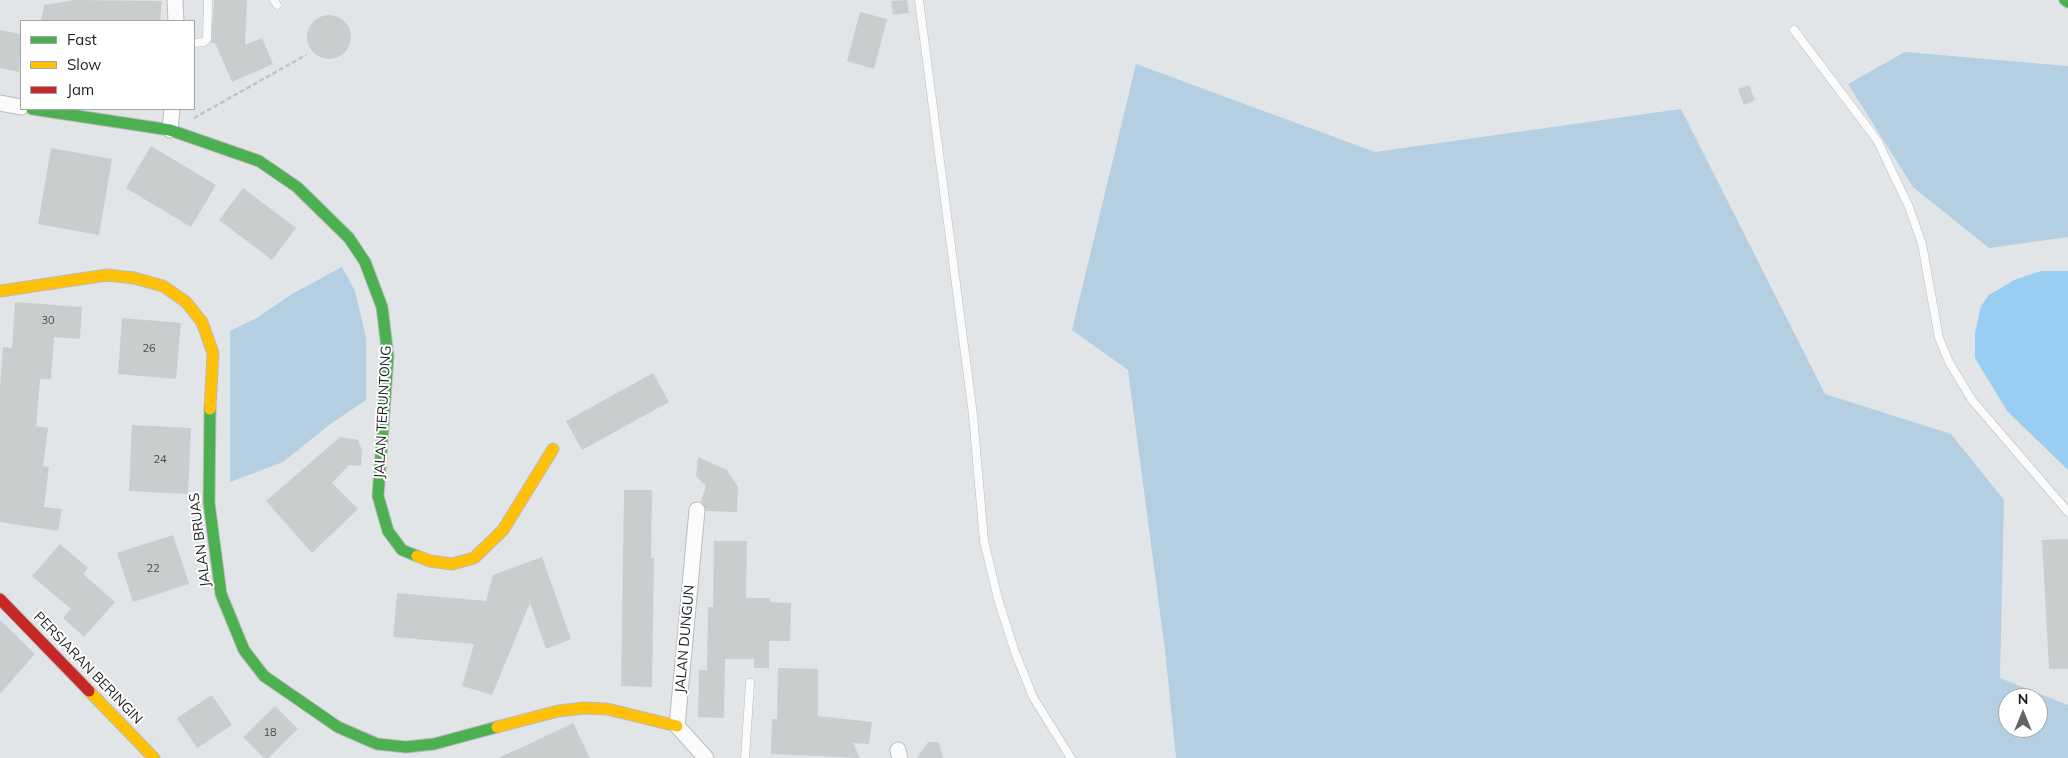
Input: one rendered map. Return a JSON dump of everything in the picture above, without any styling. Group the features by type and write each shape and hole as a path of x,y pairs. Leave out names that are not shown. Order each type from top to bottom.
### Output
{"street":[{"path":"175,0 176,20"},
{"path":"2064,0 2068,2"},
{"path":"0,103 20,107"},
{"name":"JALAN TERUNTONG","path":"39,110 170,130 259,161 297,187 349,238 365,262 382,307 388,356 378,496 388,531 402,550 430,561 452,564 474,558 503,530 553,449"},
{"path":"170,130 172,110"},
{"name":"JALAN BRUAS","path":"0,291 108,275 134,278 163,286 186,302 202,322 213,353 208,450 209,503 221,594 232,625 244,650 264,676 338,727 378,751 434,744 558,712 584,708 607,709 677,726"},
{"name":"JALAN DUNGUN","path":"677,726 697,510"},
{"name":"PERSIARAN BERINGIN","path":"0,599 154,758"},
{"path":"677,726 706,758"}],"lane":[{"path":"195,43 204,42 207,39 208,0"},
{"path":"919,0 973,415 984,541 998,599 1015,652 1033,697 1071,758"},
{"path":"1794,30 1877,140 1909,208 1922,244 1939,338 1949,362 1972,400 2068,512"},
{"path":"745,758 750,683"}],"path":[{"path":"190,120 306,55"}],"shaded area":[{"path":"1905,52 2068,66 2068,237 1989,248 1913,187 1848,84"},
{"path":"1136,64 1375,152 1681,109 1825,394 1951,434 2004,500 2000,678 2025,688 1998,688 1998,738 2048,738 2048,697 2068,705 2068,758 1176,758 1165,650 1128,370 1072,330"},
{"path":"342,267 355,291 366,338 366,400 329,425 283,462 230,482 230,331 255,319 292,294"}],"water":[{"path":"2041,271 2068,271 2068,470 2007,411 1975,358 1975,333 1981,306 1989,295 2014,280"}],"building":[{"path":"75,0 162,1 160,20 41,20 44,5"},
{"path":"214,0 247,0 245,45 262,38 273,64 232,82 215,43 211,43"},
{"path":"907,0 909,13 893,15 891,1"},
{"path":"860,12 887,19 874,69 847,61"},
{"path":"333,15 345,21 350,28 350,46 345,53 338,58 325,59 317,56 310,49 307,33 310,25 317,18"},
{"path":"0,30 20,34 19,72 0,68"},
{"path":"1749,85 1755,100 1744,105 1738,89"},
{"path":"151,146 216,185 191,227 126,188"},
{"path":"51,148 112,159 99,235 38,224"},
{"path":"243,188 296,228 272,260 219,220"},
{"path":"15,302 82,307 80,339 54,337 51,379 40,379 36,426 48,428 43,466 49,467 44,507 62,509 58,531 0,522 0,387 3,347 12,348"},
{"path":"122,318 181,323 176,379 118,374"},
{"path":"653,373 669,402 582,450 566,421"},
{"path":"132,425 191,428 188,494 129,491"},
{"path":"340,437 358,440 362,450 361,466 349,465 332,483 358,509 312,553 266,501"},
{"path":"698,457 727,470 738,487 737,512 706,511 701,501 706,486 696,476"},
{"path":"624,490 652,490 651,558 654,558 652,687 621,686"},
{"path":"173,535 189,584 133,602 117,553"},
{"path":"2068,539 2068,669 2049,669 2042,540"},
{"path":"714,541 747,541 746,598 770,598 770,602 791,603 790,641 769,641 769,668 754,668 754,659 725,659 724,718 698,717 699,670 707,670 708,607 713,607"},
{"path":"60,544 88,568 83,574 115,602 84,637 63,618 71,609 32,576"},
{"path":"542,557 571,639 546,649 530,603 492,695 462,686 474,644 393,637 397,593 486,601 493,575"},
{"path":"0,620 35,654 0,694"},
{"path":"778,668 818,669 818,716 872,722 869,744 853,743 860,758 771,754 772,719 777,719"},
{"path":"212,695 232,725 197,748 177,718"},
{"path":"275,706 298,729 268,758 264,758 243,737"},
{"path":"573,723 590,758 498,758 527,745"},
{"path":"928,742 939,742 943,758 917,758"}],"traffic: fast":[{"path":"39,110 170,130 259,161 297,187 349,238 365,262 382,307 388,356 378,496 388,531 402,550 417,556"},
{"path":"210,409 209,503 221,594 244,650 264,676 338,727 377,744 406,747 434,744 497,727"}],"traffic: slow":[{"path":"0,291 107,275 134,278 163,286 186,302 202,322 213,353 210,409"},
{"path":"417,556 430,561 452,564 474,558 503,530 553,449"},
{"path":"89,691 154,758"},
{"path":"497,727 558,711 584,708 607,709 677,726"}],"traffic: jam":[{"path":"0,599 89,691"}]}
